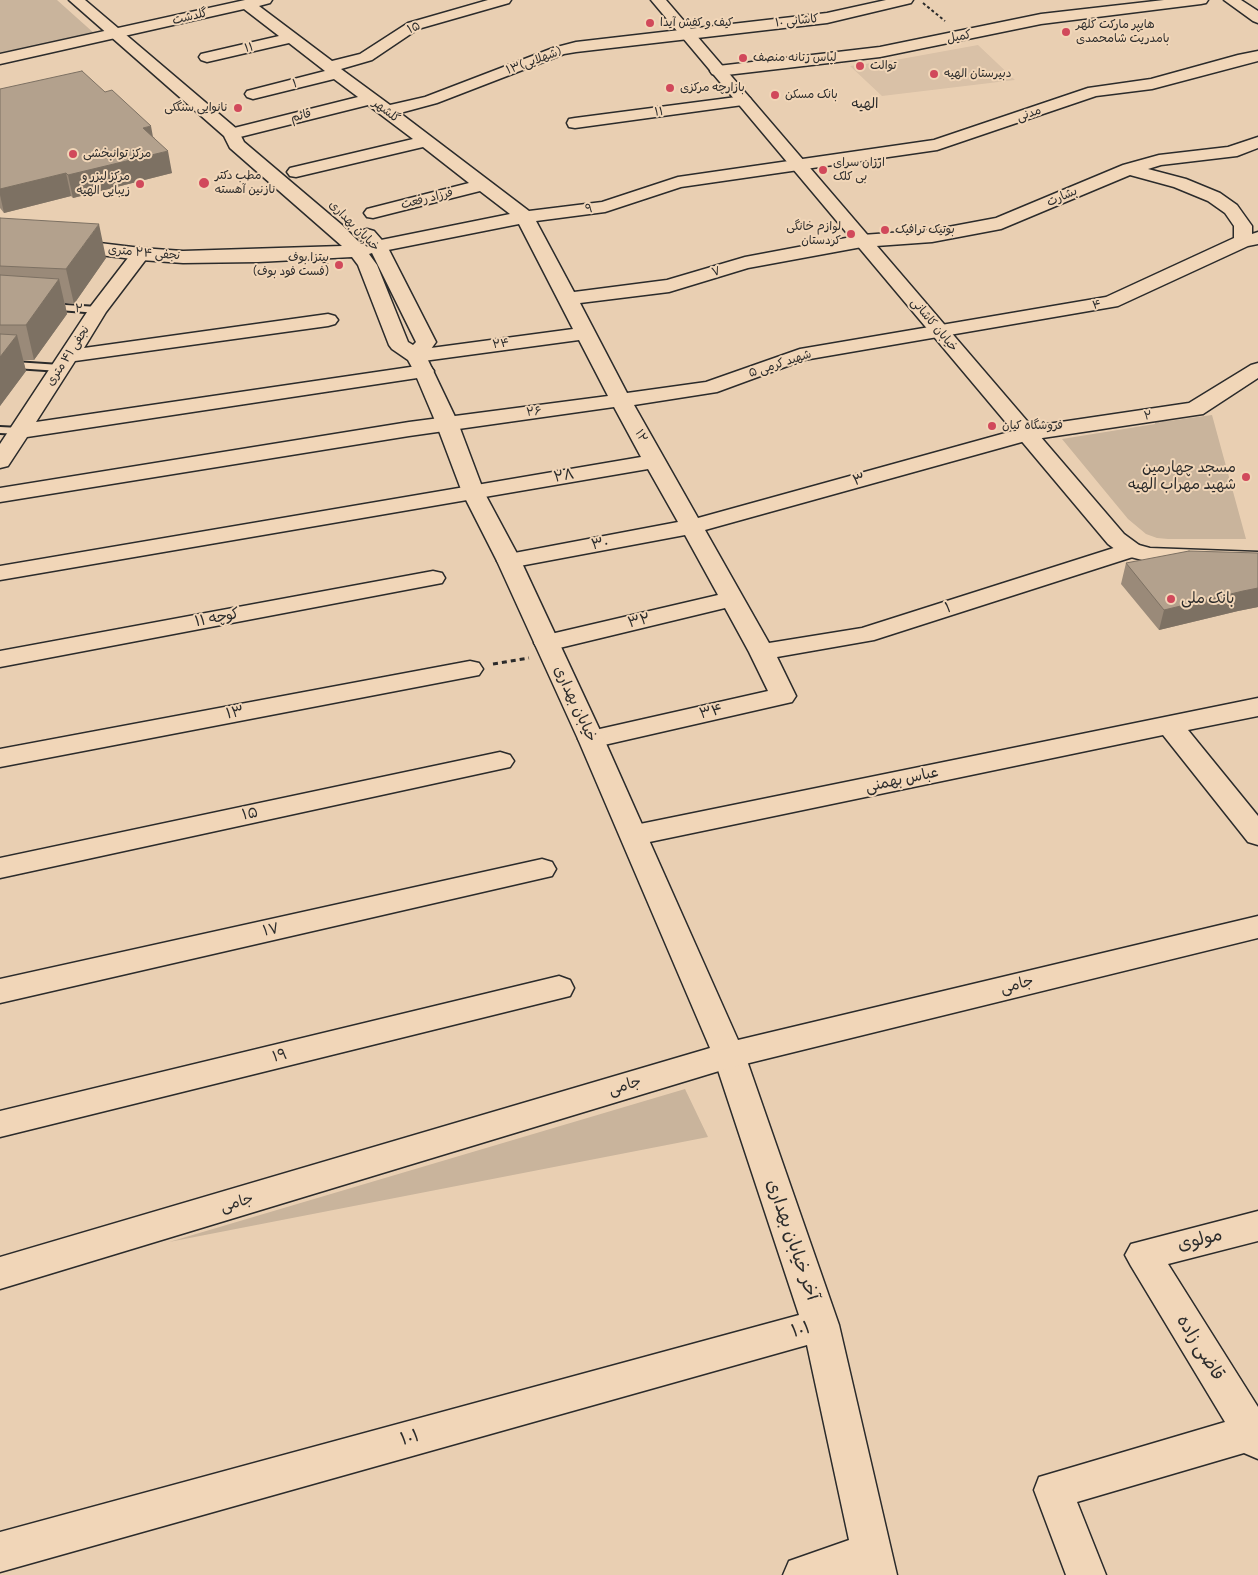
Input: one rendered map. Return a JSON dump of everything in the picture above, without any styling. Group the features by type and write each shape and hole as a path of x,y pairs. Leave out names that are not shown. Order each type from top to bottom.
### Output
{"street":[{"name":"خیابان بهداری","path":"76,0 232,134 236,144 378,246 426,342 420,363"},
{"name":"گلدشت","path":"115,33 266,0"},
{"name":"۱۵","path":"333,70 366,57 413,26 504,0"},
{"name":"خیابان کاشانی","path":"658,0 1116,540 1131,550 1161,556 1258,559"},
{"name":"کاشانی ۱۰","path":"687,34 827,18 906,0"},
{"name":"کمیل","path":"718,70 880,52 1041,19 1201,0"},
{"path":"1231,0 1258,18"},
{"name":"گلشهر","path":"248,4 525,218"},
{"path":"0,59 115,33"},
{"name":"۱۳(شهلایی)","path":"387,112 431,100 559,51 576,47 687,34"},
{"name":"۱۱","path":"207,58 292,38"},
{"name":"مدنی","path":"799,166 937,145 1094,92 1152,84 1244,58 1258,56"},
{"name":"۱","path":"253,94 333,70"},
{"name":"قائم","path":"232,134 371,99"},
{"name":"۱۱","path":"575,123 744,101"},
{"name":"خیابان بهداری","path":"232,134 256,138 310,184 347,224 399,345 420,363 447,423 473,492 509,561 635,835 729,1055"},
{"path":"310,184 426,141"},
{"name":"بشارت","path":"862,241 932,236 1001,223 1129,169 1159,160 1232,152 1258,142"},
{"name":"۹","path":"357,251 525,218 605,207 678,182 799,166"},
{"path":"1129,169 1180,183 1214,197 1231,210 1243,226 1250,240"},
{"name":"فرزاد رفعت","path":"373,214 482,185"},
{"name":"۱۲","path":"525,218 621,401 762,652"},
{"name":"نجفی ۲۴ متری","path":"258,256 318,240 347,224"},
{"name":"نجفی ۲۴ متری","path":"0,237 141,254 183,257 258,256 357,251"},
{"name":"۴","path":"940,332 1111,302 1250,240"},
{"name":"۷","path":"568,299 669,286 745,263 862,241"},
{"name":"نجفی ۴۱ متری","path":"0,461 10,430 63,362 98,310 141,254"},
{"path":"63,362 328,320"},
{"name":"۵ شهید کرمی","path":"621,401 710,388 800,355 940,332"},
{"name":"۲۴","path":"10,430 420,363 586,333"},
{"name":"۲","path":"1026,434 1195,409 1258,369"},
{"name":"۲۶","path":"0,495 447,423 621,401"},
{"name":"۳","path":"691,527 1026,434"},
{"name":"۲۸","path":"0,573 655,461"},
{"name":"۳۰","path":"509,561 691,527"},
{"name":"۱","path":"762,652 865,635 1131,550"},
{"name":"کوچه ۱۱","path":"0,659 434,578"},
{"name":"۳۲","path":"549,648 731,599"},
{"name":"۳۴","path":"591,739 783,696 762,652"},
{"name":"۱۳","path":"0,758 470,668"},
{"name":"عباس بهمنی","path":"635,835 1258,707"},
{"path":"1170,726 1258,835"},
{"name":"۱۵","path":"0,868 500,761"},
{"name":"۱۷","path":"0,991 542,869"},
{"name":"جامی","path":"0,1273 729,1055 1258,927"},
{"name":"۱۹","path":"0,1124 559,988"},
{"name":"آخر خیابان بهداری","path":"729,1055 821,1325 875,1563"},
{"name":"مولوی","path":"1143,1255 1258,1226"},
{"name":"قاضی زاده","path":"1143,1255 1255,1436"},
{"name":"۱۰۱","path":"0,1552 821,1325"},
{"path":"1086,1575 1053,1490 1255,1436"},
{"path":"803,1575 875,1563"}],"lane":[{"name":"۲","path":"39,307 98,310"},
{"path":"0,364 63,362"}],"path":[{"path":"920,0 963,36"},
{"path":"470,668 549,648"}],"shaded area":[{"path":"0,0 57,0 95,34 0,55"},
{"name":"دبیرستان الهیه","path":"978,45 1015,80 882,96 850,66 901,59"},
{"path":"1212,415 1246,539 1168,539 1146,534 1128,519 1062,439 1155,424 1155,421"},
{"path":"685,1089 708,1137 169,1242"}],"building":[{"name":"مرکز توانبخشی","path":"82,71 105,92 112,90 151,126 143,128 168,151 0,189 0,89"},
{"path":"0,218 99,224 66,269 0,266"},
{"path":"0,275 59,279 26,325 0,325"},
{"path":"0,334 17,335 0,357"},
{"path":"1189,551 1258,553 1258,588 1164,610 1126,563"}],"place":[{"name":"کیف و کفش آیدا","path":"650,23"},
{"name":"هایپر مارکت کلهر بامدریت شامحمدی","path":"1066,32"},
{"name":"لباس زنانه منصف","path":"743,58"},
{"name":"توالت","path":"860,66"},
{"name":"دبیرستان الهیه","path":"934,74"},
{"name":"بازارچه مرکزی","path":"670,88"},
{"name":"بانک مسکن","path":"775,95"},
{"name":"نانوایی سنگکی","path":"238,108"},
{"name":"مرکز توانبخشی","path":"73,154"},
{"name":"ارزان سرای بی کلک","path":"823,170"},
{"name":"مطب دکتر نازنین آهسته","path":"204,183"},
{"name":"مرکز لیزر و زیبایی الهیه","path":"140,184"},
{"name":"بوتیک ترافیک","path":"885,230"},
{"name":"لوازم خانگی کردستان","path":"851,234"},
{"name":"پیتزا بوف (فست فود بوف)","path":"339,265"},
{"name":"فروشگاه کیان","path":"992,426"},
{"name":"مسجد چهارمین شهید مهراب الهیه","path":"1246,477"},
{"name":"بانک ملی","path":"1171,599"}],"district":[{"name":"الهیه","path":"865,104"}]}
